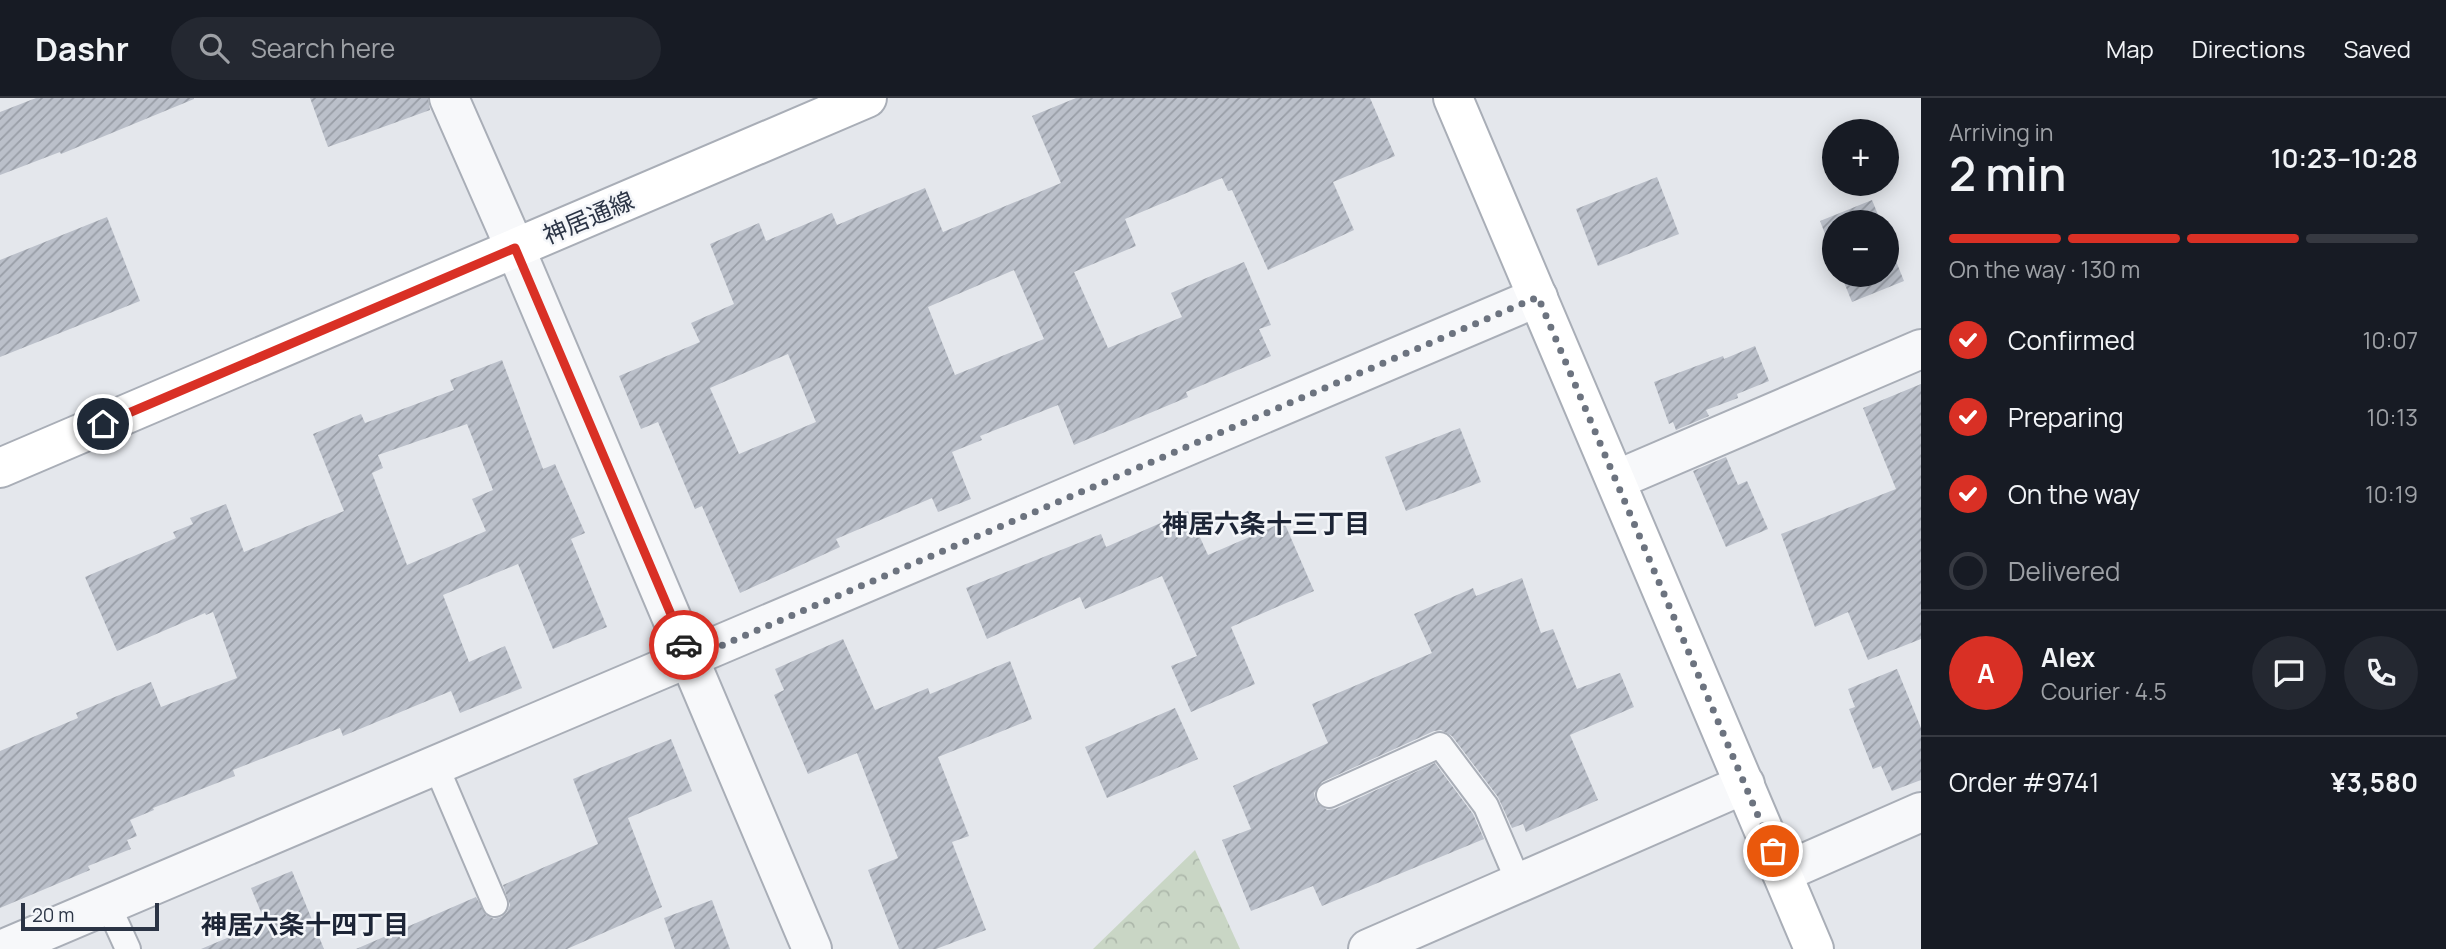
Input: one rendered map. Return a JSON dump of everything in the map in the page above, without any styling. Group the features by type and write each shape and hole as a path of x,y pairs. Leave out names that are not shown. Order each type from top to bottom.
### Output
{"street":[{"path":"449,98 812,949"},
{"name":"神居通線","path":"0,468 867,98"},
{"path":"1453,98 1814,949"},
{"path":"3,949 1538,297"},
{"path":"1616,480 1921,349"},
{"path":"1368,949 1745,784"},
{"path":"1782,873 1921,812"}],"lane":[{"path":"1329,795 1440,745 1486,806 1519,883"},
{"path":"436,766 495,904"},
{"path":"108,905 128,949"}],"green space":[{"path":"1195,850 1240,949 1093,949"}],"building":[{"path":"36,98 194,99 61,154 60,152 0,175 0,112"},
{"path":"310,98 428,98 430,110 328,147"},
{"path":"1076,98 1370,98 1395,156 1333,182 1354,230 1268,270 1232,190 1228,191 1222,178 1125,219 1136,246 1074,272 1108,348 1182,317 1171,293 1244,262 1271,325 1259,329 1271,356 1186,392 1188,397 1074,445 1058,405 980,436 982,440 952,452 971,499 938,512 932,498 836,539 840,547 740,593 702,506 695,509 658,422 641,429 619,376 700,342 691,323 734,304 710,244 759,223 766,241 832,213 837,225 925,188 943,232 1061,183 1032,116","holes":["1014,270 1044,339 955,375 928,307","788,354 816,422 739,454 710,388"]},
{"path":"1657,177 1679,234 1598,266 1576,209"},
{"path":"1872,200 1876,210 1847,210"},
{"path":"107,217 140,301 0,357 0,260"},
{"path":"1899,268 1904,281 1899,283"},
{"path":"1846,287 1889,287 1852,302"},
{"path":"1755,346 1769,381 1737,394 1738,398 1706,410 1709,416 1676,430 1673,422 1669,424 1654,382"},
{"path":"502,360 543,469 555,464 585,533 571,539 607,627 553,649 518,564 443,595 469,662 505,646 522,688 460,713 451,691 343,736 340,728 233,770 235,776 153,808 154,810 130,820 137,836 127,840 131,849 88,866 90,870 0,908 0,751 78,718 76,713 151,682 161,707 237,678 213,612 117,651 85,577 176,538 173,532 193,524 190,518 226,504 244,552 344,511 313,434 361,414 365,423 454,390 450,380","holes":["467,424 493,490 472,499 486,531 407,565 372,473 383,468 378,455"]},
{"path":"1921,384 1921,639 1868,660 1848,612 1815,627 1781,534 1896,489 1863,408"},
{"path":"1460,428 1481,482 1406,511 1385,457"},
{"path":"1726,457 1738,485 1747,481 1768,529 1726,547 1693,471"},
{"path":"1188,511 1208,555 1284,522 1314,591 1231,627 1255,684 1191,712 1171,666 1197,656 1162,576 1085,609 1080,597 987,639 966,588 1101,534 1106,547"},
{"path":"1522,578 1541,633 1553,629 1577,689 1620,673 1634,707 1570,735 1598,800 1526,832 1523,824 1512,828 1498,797 1452,736 1441,730 1434,731 1322,782 1314,793 1316,802 1327,810 1335,809 1435,763 1473,814 1484,839 1322,906 1313,886 1251,911 1222,840 1251,829 1233,786 1328,743 1312,704 1432,653 1414,614 1473,588 1476,596"},
{"path":"843,639 875,710 928,688 930,694 1010,661 1032,719 938,757 969,836 952,842 986,930 936,949 899,949 868,870 898,858 857,753 808,774 774,695 784,690 775,669"},
{"path":"1897,669 1921,728 1921,780 1892,791 1881,766 1873,769 1849,709 1855,707 1848,689"},
{"path":"1175,708 1198,759 1107,798 1085,747"},
{"path":"671,739 692,791 628,818 662,907 567,949 356,949 476,897 486,915 494,919 501,917 510,905 503,885 598,844 573,779"},
{"path":"292,871 324,949 201,949 265,922 251,888"},
{"path":"712,900 730,949 675,949 664,918"}],"way so far":[{"path":"684,645 690,659 1538,297 1773,851"}],"district":[{"name":"神居六条十三丁目","path":"1266,523"},
{"name":"神居六条十四丁目","path":"305,924"}],"route":[{"path":"103,424 515,248 684,645"}]}
